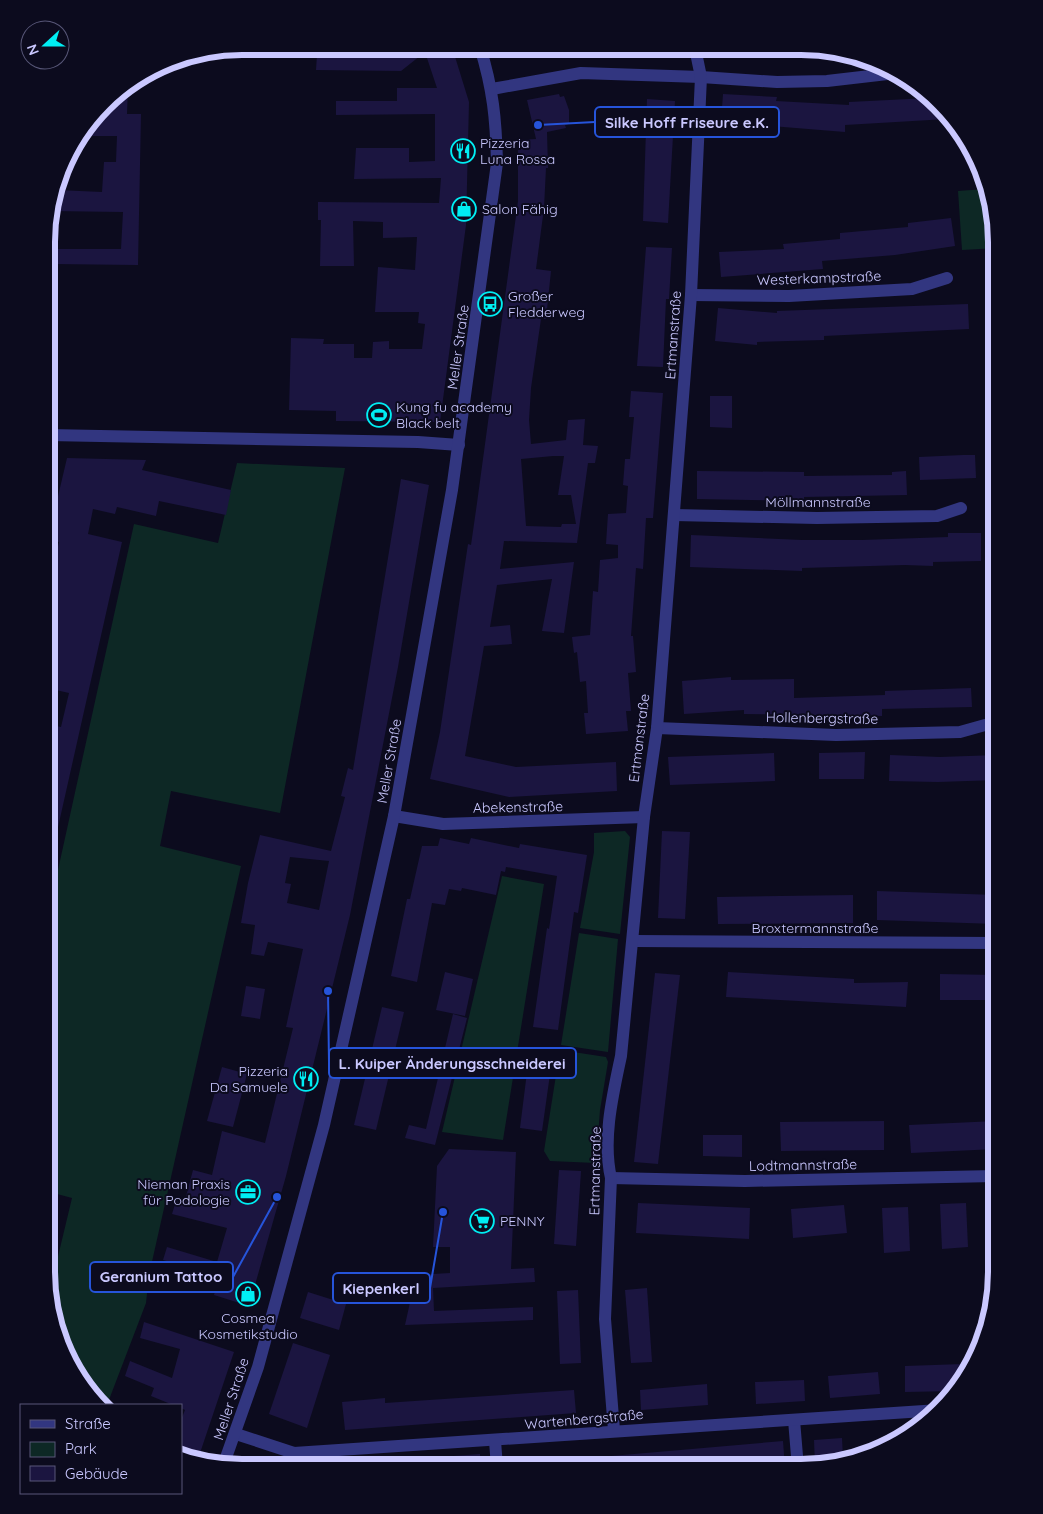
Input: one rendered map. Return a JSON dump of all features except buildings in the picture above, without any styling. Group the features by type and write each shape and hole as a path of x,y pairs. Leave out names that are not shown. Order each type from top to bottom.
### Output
{"street":[{"name":"Meller Straße","path":"226,1459 236,1434 269,1328 326,1118 394,816 459,445 497,163 496,117 492,89 482,55"},
{"name":"Ertmanstraße","path":"614,1430 606,1319 611,1178 608,1166 608,1142 614,1086 621,1056 634,941 632,926 644,817 657,728 691,295 701,76 696,55"},
{"path":"492,89 581,73 701,76 777,82 827,82 885,74"},
{"name":"Westerkampstraße","path":"691,295 790,296 912,289 947,278"},
{"path":"55,435 418,442 459,445"},
{"name":"Möllmannstraße","path":"674,516 817,518 937,516 961,508"},
{"name":"Hollenbergstraße","path":"657,728 836,735 960,732 985,725"},
{"name":"Abekenstraße","path":"394,816 443,824 644,817"},
{"name":"Broxtermannstraße","path":"634,941 988,943"},
{"name":"Lodtmannstraße","path":"611,1178 745,1181 988,1176"},
{"name":"Wartenbergstraße","path":"236,1434 294,1453 494,1441 614,1430 926,1411"},
{"path":"794,1420 797,1459"},
{"path":"494,1441 495,1459"}],"green space":[{"path":"981,189 988,229 988,249 962,250 958,191"},
{"path":"237,463 345,468 280,813 171,791 160,846 241,866 149,1275 146,1303 108,1402 86,1376 69,1344 61,1321 55,1285 55,1269 72,1198 55,1193 55,884 134,524 218,543"},
{"path":"625,831 630,837 620,934 580,928 594,852 594,833"},
{"path":"502,876 544,884 503,1140 442,1132"},
{"path":"579,933 618,939 608,1052 561,1045"},
{"path":"560,1050 606,1057 608,1062 600,1110 596,1163 550,1161 544,1151"}],"place":[{"name":"Silke Hoff Friseure e.K.","path":"538,125"},
{"name":"Pizzeria Luna Rossa","path":"463,151"},
{"name":"Salon Fähig","path":"464,209"},
{"name":"Großer Fledderweg","path":"490,304"},
{"name":"Kung fu academy Black belt","path":"379,415"},
{"name":"L. Kuiper Änderungsschneiderei","path":"328,991"},
{"name":"Pizzeria Da Samuele","path":"306,1079"},
{"name":"Nieman Praxis für Podologie","path":"248,1192"},
{"name":"Geranium Tattoo","path":"277,1197"},
{"name":"Kiepenkerl","path":"443,1212"},
{"name":"PENNY","path":"482,1221"},
{"name":"Cosmea Kosmetikstudio","path":"248,1294"}]}
